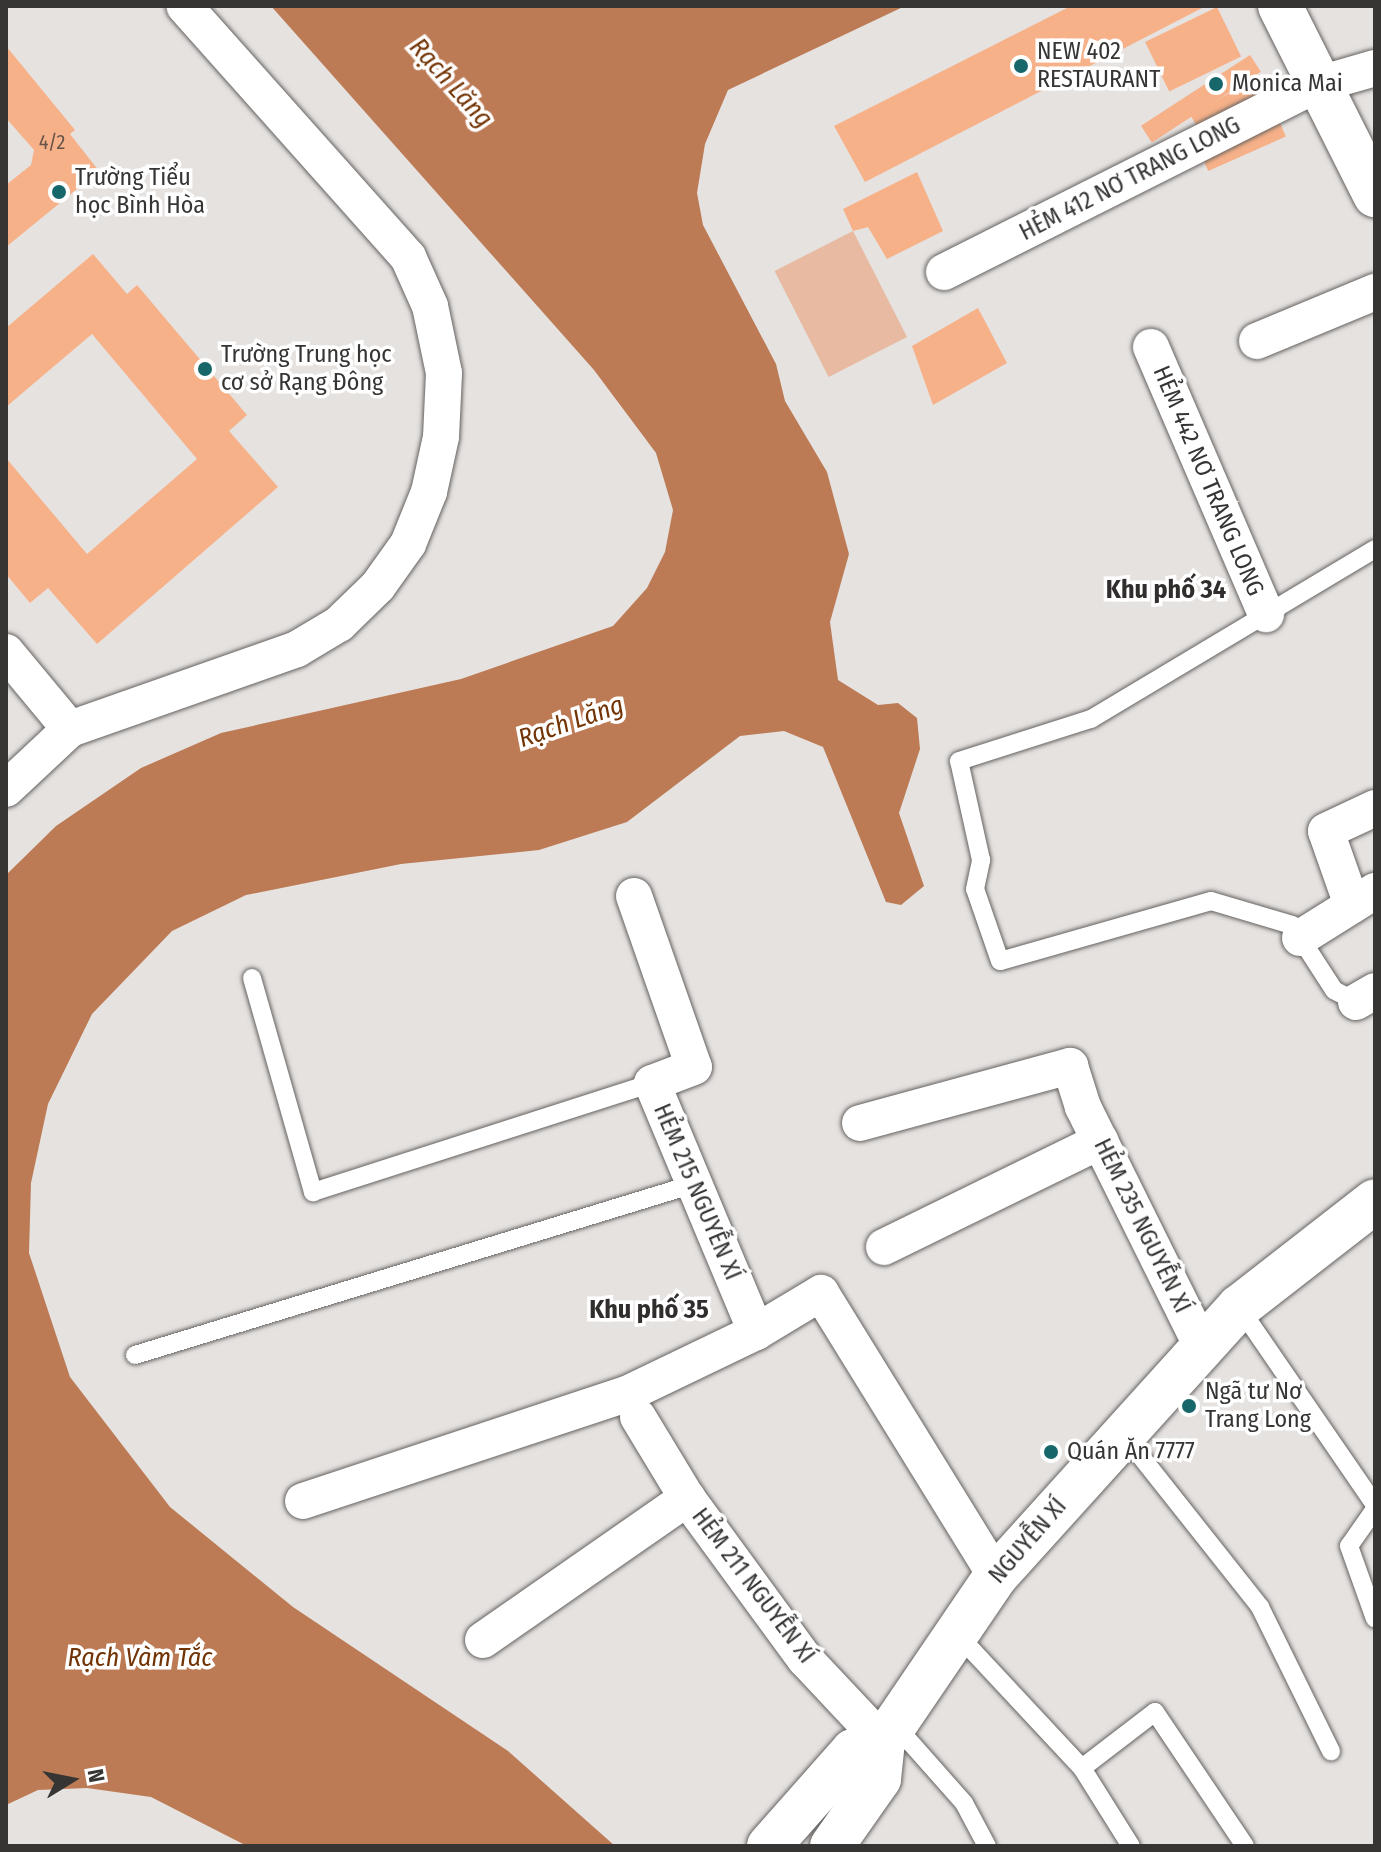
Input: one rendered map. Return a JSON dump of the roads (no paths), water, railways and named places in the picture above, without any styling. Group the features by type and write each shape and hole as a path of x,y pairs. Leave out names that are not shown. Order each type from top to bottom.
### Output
{"main road":[{"path":"1280,6 1316,85 1375,195"},
{"name":"NGUYỄN XÍ","path":"832,1846 879,1779 889,1733 996,1576 1201,1345 1239,1307 1375,1201"},
{"path":"769,1846 853,1751 889,1733"}],"street":[{"path":"6,789 70,729 297,649 339,624 378,586 408,544 441,437 444,373 430,306 408,257 184,6"},
{"name":"HẺM 412 NƠ TRANG LONG","path":"944,272 1316,85 1375,68"},
{"path":"1257,341 1375,292"},
{"name":"HẺM 442 NƠ TRANG LONG","path":"1151,347 1266,614"},
{"path":"6,652 70,729"},
{"path":"1300,938 1364,898 1326,831 1375,808"},
{"name":"HẺM 215 NGUYỄN XÍ","path":"634,896 694,1067 652,1083 756,1332"},
{"name":"HẺM 235 NGUYỄN XÍ","path":"860,1123 1070,1066 1083,1107 1201,1345"},
{"path":"884,1247 1100,1141"},
{"path":"303,1501 627,1394 756,1332 821,1293 996,1576"},
{"name":"HẺM 211 NGUYỄN XÍ","path":"638,1417 687,1498 805,1659 889,1733"},
{"path":"483,1640 687,1498"}],"lane":[{"name":"HẺM 442 NƠ TRANG LONG","path":"1300,938 1280,920 1211,901 1000,961 975,889 981,860 959,761 1091,719 1375,549"},
{"path":"1300,938 1334,990 1369,1000"},
{"path":"252,978 313,1192 652,1083"},
{"path":"135,1355 694,1184"},
{"path":"1239,1307 1375,1507 1349,1546 1375,1619"},
{"path":"1123,1434 1260,1607 1331,1751"},
{"path":"957,1634 1082,1768 1131,1846"},
{"path":"1082,1768 1155,1712 1245,1846"},
{"path":"889,1733 964,1803 987,1846"}],"water":[{"path":"271,6 905,6 728,90 705,144 697,193 703,225 776,364 785,401 827,472 849,554 830,622 838,680 878,705 898,703 917,718 920,749 899,813 924,886 901,905 886,902 823,747 784,731 740,736 627,822 539,850 401,864 246,895 172,931 92,1014 48,1104 31,1183 29,1253 70,1377 170,1507 293,1607 508,1751 615,1846 247,1846 151,1797 87,1788 38,1790 6,1805 6,875 56,826 141,768 221,733 461,679 613,626 647,588 665,552 673,510 656,453 594,370"}],"place":[{"name":"NEW 402 RESTAURANT","path":"1021,66"},
{"name":"Monica Mai","path":"1216,84"},
{"name":"Trường Tiểu học Bình Hòa","path":"59,192"},
{"name":"Trường Trung học cơ sở Rạng Đông","path":"205,369"},
{"name":"Ngã tư Nơ Trang Long","path":"1189,1406"},
{"name":"Quán Ăn 7777","path":"1051,1452"}],"district":[{"name":"Khu phố 34","path":"1166,590"},
{"name":"Khu phố 35","path":"649,1310"}],"water label":[{"name":"Rạch Lăng","path":"451,83"},
{"name":"Rạch Lăng","path":"571,722"},
{"name":"Rạch Vàm Tắc","path":"140,1658"}]}
